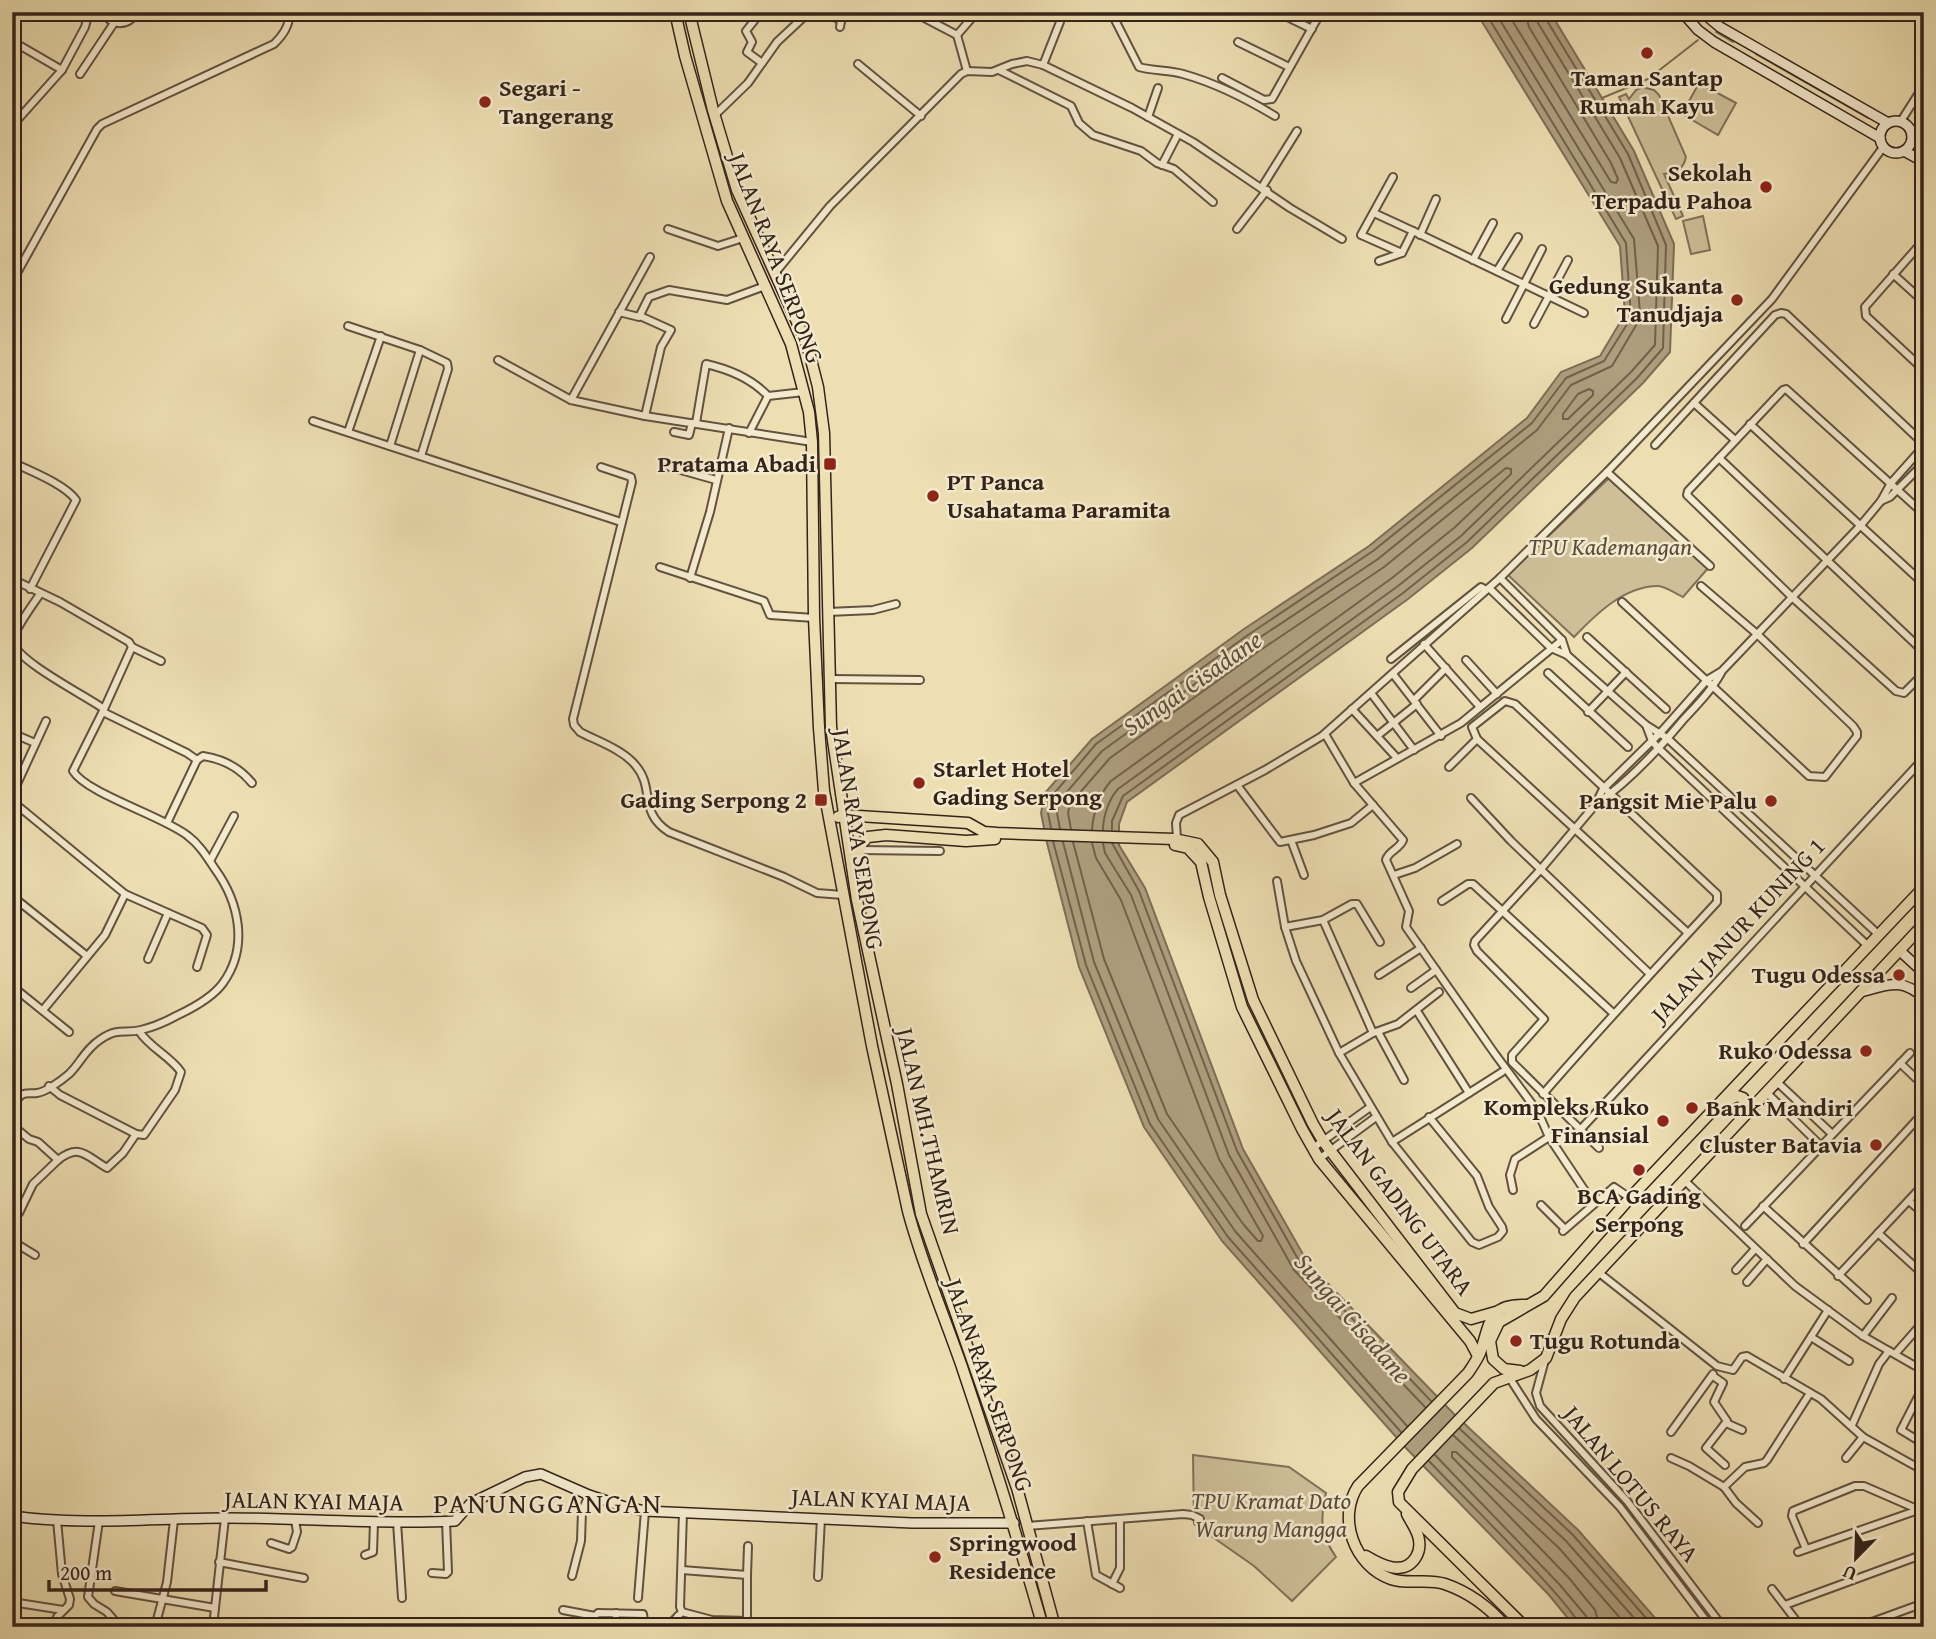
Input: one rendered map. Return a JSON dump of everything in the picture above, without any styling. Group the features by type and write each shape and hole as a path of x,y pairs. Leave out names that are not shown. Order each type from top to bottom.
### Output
{"main road":[{"name":"JALAN RAYA SERPONG","path":"675,12 706,133 727,201 791,344 804,392 812,442 814,618 824,788 872,1046 916,1240 1014,1523 1041,1622"},
{"name":"JALAN RAYA SERPONG","path":"689,12 737,190 807,344 818,387 824,433 831,727 848,839"},
{"path":"1682,12 1698,30 1866,130 1892,152 1904,151 1924,162"},
{"path":"1702,12 1720,27 1874,116 1888,123 1901,121 1909,127 1912,134 1912,142 1904,151"},
{"path":"1742,58 1748,43"},
{"path":"1866,130 1875,126 1877,121 1874,116"},
{"path":"1882,142 1882,130 1888,123"},
{"path":"706,133 719,129"},
{"path":"1912,134 1924,140"},
{"path":"831,829 837,818 843,815 968,823 998,836"},
{"path":"853,869 865,838 870,836 966,841 998,836 1171,841 1198,844 1209,854 1215,867 1203,870 1197,856 1188,848 1171,841"},
{"name":"JALAN MH.THAMRIN","path":"848,839 857,900 897,1084 921,1214 990,1410 1027,1526 1055,1627"},
{"name":"JALAN GADING UTARA","path":"1215,867 1220,895 1253,1000 1313,1124 1329,1151 1455,1313 1471,1319 1513,1305 1526,1306"},
{"name":"JALAN GADING UTARA","path":"1203,870 1242,1007 1313,1148 1479,1354"},
{"path":"1528,1371 1504,1369 1493,1359 1489,1346 1499,1322 1544,1296 1630,1198 1924,887"},
{"path":"1525,1627 1399,1502 1398,1492 1412,1469 1485,1391 1494,1383 1528,1371 1546,1358 1565,1310 1598,1272 1924,924"},
{"path":"1899,950 1924,973"},
{"path":"1860,992 1898,983 1912,988 1924,998"},
{"path":"1717,1106 1737,1096 1743,1098 1745,1107 1737,1124"},
{"path":"1499,1311 1486,1329 1479,1354 1468,1373 1358,1486 1348,1508 1347,1524 1365,1561 1389,1579 1435,1582 1460,1591 1483,1605 1506,1627"},
{"path":"977,1413 990,1410"},
{"name":"JALAN KYAI MAJA","path":"12,1516 99,1521 225,1518 446,1521 459,1518 471,1503 491,1492 534,1474 545,1474 589,1495 645,1511 912,1523 1014,1523"},
{"path":"1359,1551 1388,1567 1403,1568 1410,1564 1420,1542 1404,1507"},
{"path":"1041,1622 1052,1614"}],"street":[{"path":"14,122 62,70 85,27 89,12"},
{"path":"103,12 114,23 126,23 137,12"},
{"path":"12,282 16,269 97,129 274,44 284,35 290,12"},
{"path":"761,12 746,31 752,43 747,52 762,63"},
{"path":"715,115 740,92 777,42 808,12"},
{"path":"827,12 840,24 847,12"},
{"path":"913,12 957,34 967,71"},
{"path":"957,34 977,12"},
{"path":"1111,12 1139,67 1181,73 1251,101 1275,116"},
{"path":"1277,12 1312,29"},
{"path":"1222,78 1268,100 1272,99 1321,12"},
{"path":"1043,65 1059,22"},
{"path":"79,74 114,23"},
{"path":"12,41 62,70"},
{"path":"1238,42 1289,67"},
{"path":"775,273 830,206 961,74 967,71 999,70 1027,61 1043,65 1148,117 1342,239"},
{"path":"858,64 921,116"},
{"path":"999,70 1071,106 1079,123 1093,135 1141,151 1162,165 1174,169 1213,202"},
{"path":"1901,121 1924,85"},
{"path":"1148,117 1158,88"},
{"path":"1237,229 1264,189 1297,131"},
{"path":"1162,165 1178,134"},
{"path":"1171,841 1179,815 1325,734 1500,578 1607,472 1772,299 1882,142"},
{"path":"1393,177 1361,234 1402,253"},
{"path":"1379,261 1402,253 1436,200"},
{"path":"1374,213 1584,313"},
{"path":"1473,260 1493,223"},
{"path":"668,229 718,246 743,238"},
{"path":"1497,271 1518,237"},
{"path":"1924,240 1864,311 1866,316 1924,370"},
{"path":"1506,319 1542,249"},
{"path":"571,400 650,257"},
{"path":"1534,324 1568,260"},
{"path":"1893,274 1924,302"},
{"path":"640,316 649,297 669,290 727,300 765,286"},
{"path":"619,312 640,316 671,330 661,347 645,416"},
{"path":"1599,1148 1512,1062 1510,1057 1543,1023 1544,1018 1477,951 1475,941 1595,805 1610,795 1658,748 1714,686 1722,671 1861,525 1881,501 1891,483 1924,445 1786,314 1781,313 1775,315 1655,445"},
{"path":"348,326 443,359 448,369 421,456"},
{"path":"348,432 381,337"},
{"path":"390,446 420,350"},
{"path":"498,360 571,400 645,416 812,442"},
{"path":"674,432 689,435 706,364 730,370 768,396 804,392"},
{"path":"1924,514 1790,391 1783,390 1688,491 1689,499 1896,691 1904,693 1924,673"},
{"path":"749,433 768,396"},
{"path":"1694,402 1735,440"},
{"path":"313,421 621,522"},
{"path":"1751,424 1924,584"},
{"path":"690,578 704,536 729,428"},
{"path":"1719,458 1924,652"},
{"path":"12,462 74,495 76,500 30,589"},
{"path":"1881,501 1898,490 1924,463"},
{"path":"601,467 631,477 632,482 573,719 574,725 580,732 637,766 642,775 652,816 657,824 669,832 784,877 817,893 843,895"},
{"path":"670,467 716,480"},
{"path":"1607,472 1710,566"},
{"path":"660,567 764,601 770,615 814,618"},
{"path":"1500,578 1562,640 1567,655"},
{"path":"12,579 122,636 132,647 161,662"},
{"path":"1622,602 1809,776 1825,777 1857,736 1857,732 1757,634 1702,586"},
{"path":"1391,659 1481,587 1488,589 1551,648 1567,655 1646,725 1661,732 1879,935"},
{"path":"40,594 14,636 15,648 26,660 104,710 187,752 197,760"},
{"path":"828,612 873,610 896,604"},
{"path":"1525,623 1536,614"},
{"path":"1587,637 1666,709"},
{"path":"1354,783 1441,736 1562,640"},
{"path":"1424,644 1480,707"},
{"path":"12,1106 22,1095 38,1093 72,1072 84,1054 100,1039 118,1030 139,1031 178,1015 213,993 223,982 238,948 240,929 229,893 210,861 189,836 167,822 100,791 75,776 72,771 104,710 132,647"},
{"path":"1466,660 1497,694"},
{"path":"1377,736 1415,702 1446,668"},
{"path":"1595,805 1603,789 1661,732 1707,680 1722,671"},
{"path":"1588,712 1626,672"},
{"path":"1548,673 1628,747"},
{"path":"1393,674 1441,736"},
{"path":"830,679 920,680"},
{"path":"1371,693 1414,750"},
{"path":"1543,1094 1613,1013 1689,933 1717,902 1717,894 1510,701 1505,701 1472,727 1477,739 1689,933"},
{"path":"1352,709 1397,758"},
{"path":"12,795 46,721"},
{"path":"1646,725 1658,748 1868,946"},
{"path":"12,733 35,743"},
{"path":"1325,734 1354,783 1403,840 1400,846 1386,857 1386,862 1409,911 1406,927 1495,1054 1531,1100 1549,1137 1593,1203"},
{"path":"1449,767 1477,739"},
{"path":"167,822 197,760 203,756 239,768 252,783"},
{"name":"JALAN JANUR KUNING 1","path":"1581,1129 1924,758"},
{"path":"1237,785 1280,842 1314,835 1351,822 1373,805"},
{"path":"1471,798 1650,974"},
{"path":"12,801 125,894 205,932 207,935 197,967"},
{"path":"210,861 234,816"},
{"path":"1291,840 1304,876"},
{"path":"1394,875 1415,868 1457,844"},
{"path":"859,850 940,851"},
{"path":"1277,881 1285,927 1296,961 1339,1053 1370,1108 1392,1142 1472,1242 1479,1245 1498,1237 1503,1227 1489,1207 1477,1176 1429,1117"},
{"path":"1442,901 1472,884 1613,1013"},
{"path":"43,1010 105,935 125,894"},
{"path":"12,896 87,956"},
{"path":"1285,927 1323,920 1352,904 1357,904 1380,942"},
{"path":"148,959 168,913"},
{"path":"1323,920 1376,1033 1404,1080"},
{"path":"1379,975 1421,948"},
{"path":"1411,988 1436,970"},
{"path":"12,986 69,1032"},
{"path":"1339,1053 1398,1024 1439,992"},
{"path":"1417,1010 1469,1093"},
{"path":"49,1086 60,1095 142,1136 175,1090 181,1076 180,1069 146,1043 139,1031"},
{"path":"1745,1226 1910,1053"},
{"path":"1900,1063 1924,1086"},
{"path":"1392,1142 1502,1072"},
{"path":"1777,1082 1831,1133"},
{"path":"1766,1093 1820,1145"},
{"path":"1313,1148 1370,1108"},
{"path":"1804,1244 1924,1112"},
{"path":"1319,1158 1376,1117"},
{"path":"12,1125 29,1139 38,1142 58,1160"},
{"path":"12,1219 19,1213 33,1184 70,1151 80,1151 109,1168 136,1134"},
{"path":"1513,1191 1510,1175 1515,1159 1549,1137"},
{"path":"1684,1180 1795,1286 1863,1336 1924,1371"},
{"path":"1838,1276 1924,1184"},
{"path":"1541,1205 1564,1230 1615,1187 1630,1198"},
{"path":"1909,1201 1924,1214"},
{"path":"1763,1206 1867,1300"},
{"path":"1878,1233 1924,1275"},
{"path":"12,1241 36,1255"},
{"path":"1736,1270 1755,1248"},
{"path":"1747,1282 1766,1259"},
{"path":"1598,1272 1717,1366 1733,1370 1745,1356 1821,1399 1863,1437 1924,1471"},
{"path":"1863,1336 1892,1298"},
{"path":"1784,1378 1828,1310"},
{"path":"1852,1425 1879,1364 1924,1321"},
{"path":"1811,1337 1849,1361"},
{"name":"JALAN LOTUS RAYA","path":"1546,1358 1536,1393 1540,1406 1627,1502 1723,1627"},
{"path":"1671,1432 1713,1376 1717,1366"},
{"path":"1713,1376 1723,1383 1714,1402 1726,1423"},
{"name":"JALAN LOTUS RAYA","path":"1509,1377 1530,1409 1620,1507 1711,1627"},
{"path":"1924,1385 1901,1430 1924,1444"},
{"path":"1724,1487 1745,1467 1767,1460 1810,1393"},
{"path":"1530,1409 1540,1406"},
{"path":"1726,1423 1742,1430"},
{"path":"1725,1465 1706,1448 1726,1423"},
{"path":"1846,1458 1863,1437"},
{"path":"1671,1458 1724,1487 1736,1503 1758,1523"},
{"path":"1806,1549 1792,1516 1793,1511 1855,1486 1864,1486 1920,1508"},
{"path":"572,1576 580,1541 582,1511 589,1495"},
{"path":"1920,1508 1924,1524"},
{"path":"1798,1552 1920,1508"},
{"path":"638,1598 645,1511"},
{"path":"677,1627 680,1614 683,1512"},
{"path":"1027,1526 1183,1514 1192,1514 1199,1519"},
{"path":"213,1627 225,1518"},
{"path":"818,1577 821,1518"},
{"path":"1112,1584 1120,1568 1120,1519"},
{"path":"55,1627 57,1617 69,1605 70,1599 62,1574 57,1520"},
{"path":"155,1627 174,1520"},
{"path":"271,1543 289,1549 292,1547 297,1532 295,1520"},
{"path":"99,1521 88,1597 120,1627"},
{"path":"397,1521 402,1598"},
{"path":"432,1573 446,1574 448,1570 446,1521"},
{"path":"1087,1521 1096,1575 1120,1588"},
{"path":"365,1555 373,1552 374,1522"},
{"path":"680,1614 747,1624 748,1546"},
{"path":"1785,1605 1924,1554"},
{"path":"219,1562 304,1578"},
{"path":"682,1570 747,1576"},
{"path":"1772,1589 1801,1627"},
{"path":"115,1591 215,1608"},
{"path":"12,1602 65,1610"},
{"path":"1858,1627 1924,1603"},
{"path":"563,1610 595,1616 598,1613 643,1614 645,1627"},
{"path":"616,1613 616,1627"},
{"path":"667,1627 680,1614"},
{"path":"593,1627 595,1616"}],"green space":[{"path":"1699,83 1736,103 1718,135 1682,114"},
{"path":"1642,87 1654,90 1659,95 1686,157 1678,170 1664,174 1683,216 1676,219 1619,97 1626,94 1629,99"},
{"path":"1703,216 1710,250 1691,254 1683,221"},
{"name":"TPU Kademangan","path":"1609,478 1709,567 1683,597 1658,586 1633,591 1611,603 1574,637 1508,575"},
{"name":"TPU Kramat Dato Warung Mangga","path":"1193,1455 1289,1467 1326,1493 1323,1511 1324,1534 1336,1557 1292,1601 1254,1566 1194,1524"}],"water":[{"name":"Sungai Cisadane","path":"1476,12 1550,12 1634,151 1674,244 1670,352 1643,383 1472,548 1408,599 1127,802 1119,824 1119,845 1145,888 1243,1149 1308,1263 1453,1413 1578,1530 1663,1627 1575,1627 1549,1595 1405,1447 1222,1241 1144,1127 1079,967 1041,813 1045,793 1092,739 1244,629 1369,546 1527,418 1561,372 1600,356 1625,314 1620,246"}],"waterway":[{"path":"1716,32 1733,42"},
{"path":"1602,98 1648,79 1698,40"},
{"path":"1756,54 1868,118"},
{"path":"1918,147 1924,150"}],"place":[{"name":"Taman Santap Rumah Kayu","path":"1647,53"},
{"name":"Segari - Tangerang","path":"485,102"},
{"name":"Sekolah Terpadu Pahoa","path":"1766,187"},
{"name":"Gedung Sukanta Tanudjaja","path":"1737,300"},
{"name":"Pratama Abadi","path":"830,464"},
{"name":"PT Panca Usahatama Paramita","path":"933,496"},
{"name":"Starlet Hotel Gading Serpong","path":"919,783"},
{"name":"Gading Serpong 2","path":"821,800"},
{"name":"Pangsit Mie Palu","path":"1771,801"},
{"name":"Tugu Odessa","path":"1899,975"},
{"name":"Ruko Odessa","path":"1866,1051"},
{"name":"Bank Mandiri","path":"1692,1108"},
{"name":"Kompleks Ruko Finansial","path":"1663,1121"},
{"name":"Cluster Batavia","path":"1876,1145"},
{"name":"BCA Gading Serpong","path":"1639,1170"},
{"name":"Tugu Rotunda","path":"1516,1341"},
{"name":"Springwood Residence","path":"935,1557"}],"district":[{"name":"PANUNGGANGAN","path":"548,1503"}]}
